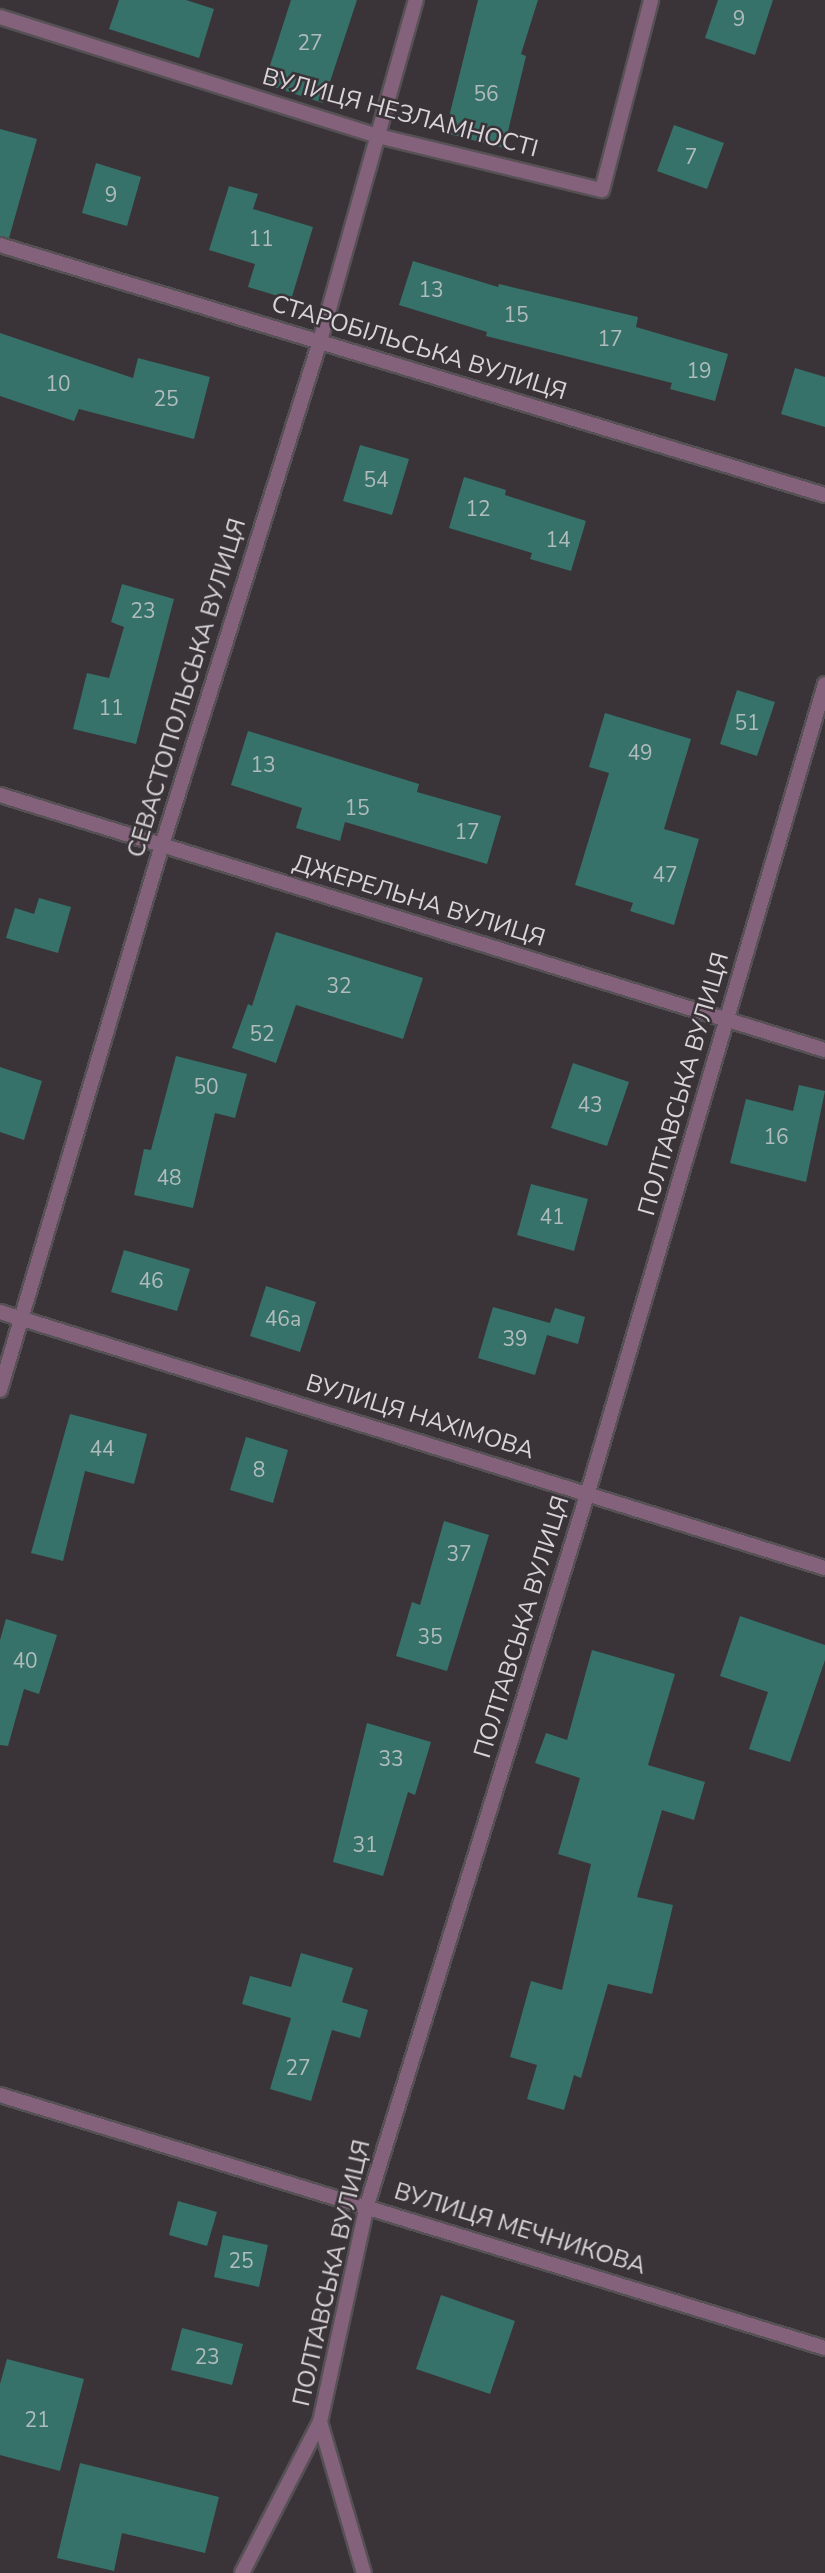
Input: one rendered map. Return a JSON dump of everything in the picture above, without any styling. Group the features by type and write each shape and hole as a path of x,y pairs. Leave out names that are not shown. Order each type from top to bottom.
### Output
{"street":[{"name":"СЕВАСТОПОЛЬСЬКА ВУЛИЦЯ","path":"0,1390 162,845 320,341 416,0"},
{"name":"ВУЛИЦЯ НЕЗЛАМНОСТІ","path":"0,17 378,136 602,190 651,0"},
{"name":"СТАРОБІЛЬСЬКА ВУЛИЦЯ","path":"0,244 825,495"},
{"name":"ПОЛТАВСЬКА ВУЛИЦЯ","path":"242,2573 320,2422 367,2205 588,1492 825,684"},
{"name":"ДЖЕРЕЛЬНА ВУЛИЦЯ","path":"0,795 825,1050"},
{"name":"ВУЛИЦЯ НАХІМОВА","path":"0,1312 588,1492 825,1568"},
{"name":"ВУЛИЦЯ МЕЧНИКОВА","path":"0,2095 367,2205 825,2348"},
{"path":"320,2422 364,2573"}],"building":[{"path":"119,0 186,0 214,9 199,58 109,29"},
{"path":"291,0 357,0 323,103 264,84"},
{"path":"478,0 538,0 521,54 526,56 504,148 445,133"},
{"path":"718,0 773,0 755,55 705,38"},
{"path":"674,125 724,143 707,189 657,171"},
{"path":"0,129 37,139 9,238 0,236"},
{"path":"96,163 141,177 127,226 82,213"},
{"path":"229,186 258,194 253,209 313,227 291,300 248,287 255,264 209,250"},
{"path":"413,261 498,287 499,284 638,317 636,327 728,354 715,401 670,389 672,383 486,336 487,332 399,305"},
{"path":"0,333 133,378 138,358 210,377 194,439 79,409 74,421 0,396"},
{"path":"795,368 825,377 825,427 781,414"},
{"path":"360,445 409,459 392,515 343,501"},
{"path":"464,477 506,490 505,495 586,521 571,571 530,559 532,553 449,528"},
{"path":"122,584 174,599 136,744 73,729 87,673 109,678 124,627 111,622"},
{"path":"737,690 775,702 757,756 720,744"},
{"path":"605,713 691,739 664,829 699,839 674,925 630,911 633,903 575,885 609,773 589,767"},
{"path":"248,731 419,784 417,792 501,816 487,864 345,822 340,841 296,828 302,808 231,785"},
{"path":"39,898 71,907 58,953 6,938 15,908 34,914"},
{"path":"276,932 423,978 403,1039 296,1005 276,1063 232,1048 248,1004 252,1006"},
{"path":"176,1056 247,1074 235,1118 215,1113 193,1208 134,1195 144,1149 151,1150"},
{"path":"573,1063 629,1082 607,1146 551,1128"},
{"path":"0,1067 42,1081 24,1140 0,1132"},
{"path":"799,1085 825,1091 806,1182 730,1163 746,1099 793,1111"},
{"path":"531,1184 588,1199 574,1251 517,1235"},
{"path":"124,1250 190,1269 177,1311 111,1292"},
{"path":"266,1286 316,1302 300,1352 250,1336"},
{"path":"493,1307 550,1323 555,1308 585,1317 578,1344 547,1335 535,1375 478,1358"},
{"path":"70,1414 147,1434 134,1484 85,1471 63,1561 31,1553"},
{"path":"246,1437 288,1450 273,1503 230,1490"},
{"path":"444,1521 489,1535 447,1671 396,1656 412,1602 420,1605"},
{"path":"740,1616 825,1645 825,1660 790,1762 749,1749 768,1692 720,1676"},
{"path":"6,1619 57,1635 39,1694 24,1689 8,1746 0,1745 0,1640"},
{"path":"592,1650 675,1674 648,1765 705,1782 694,1820 662,1810 637,1897 673,1905 652,1994 608,1984 581,2078 574,2075 564,2110 527,2099 537,2065 510,2057 531,1981 562,1990 591,1864 558,1854 580,1778 535,1763 546,1733 567,1740"},
{"path":"367,1723 431,1742 415,1795 408,1792 383,1876 333,1862"},
{"path":"301,1953 353,1968 342,2002 368,2010 360,2038 332,2030 311,2101 270,2089 291,2018 242,2004 250,1976 291,1987"},
{"path":"178,2201 217,2212 207,2246 169,2235"},
{"path":"223,2235 268,2245 259,2287 214,2277"},
{"path":"441,2295 515,2321 490,2394 416,2369"},
{"path":"182,2328 243,2344 232,2385 171,2370"},
{"path":"7,2359 84,2379 60,2471 0,2455 0,2384"},
{"path":"80,2463 219,2497 205,2553 122,2533 114,2571 57,2558"}]}
